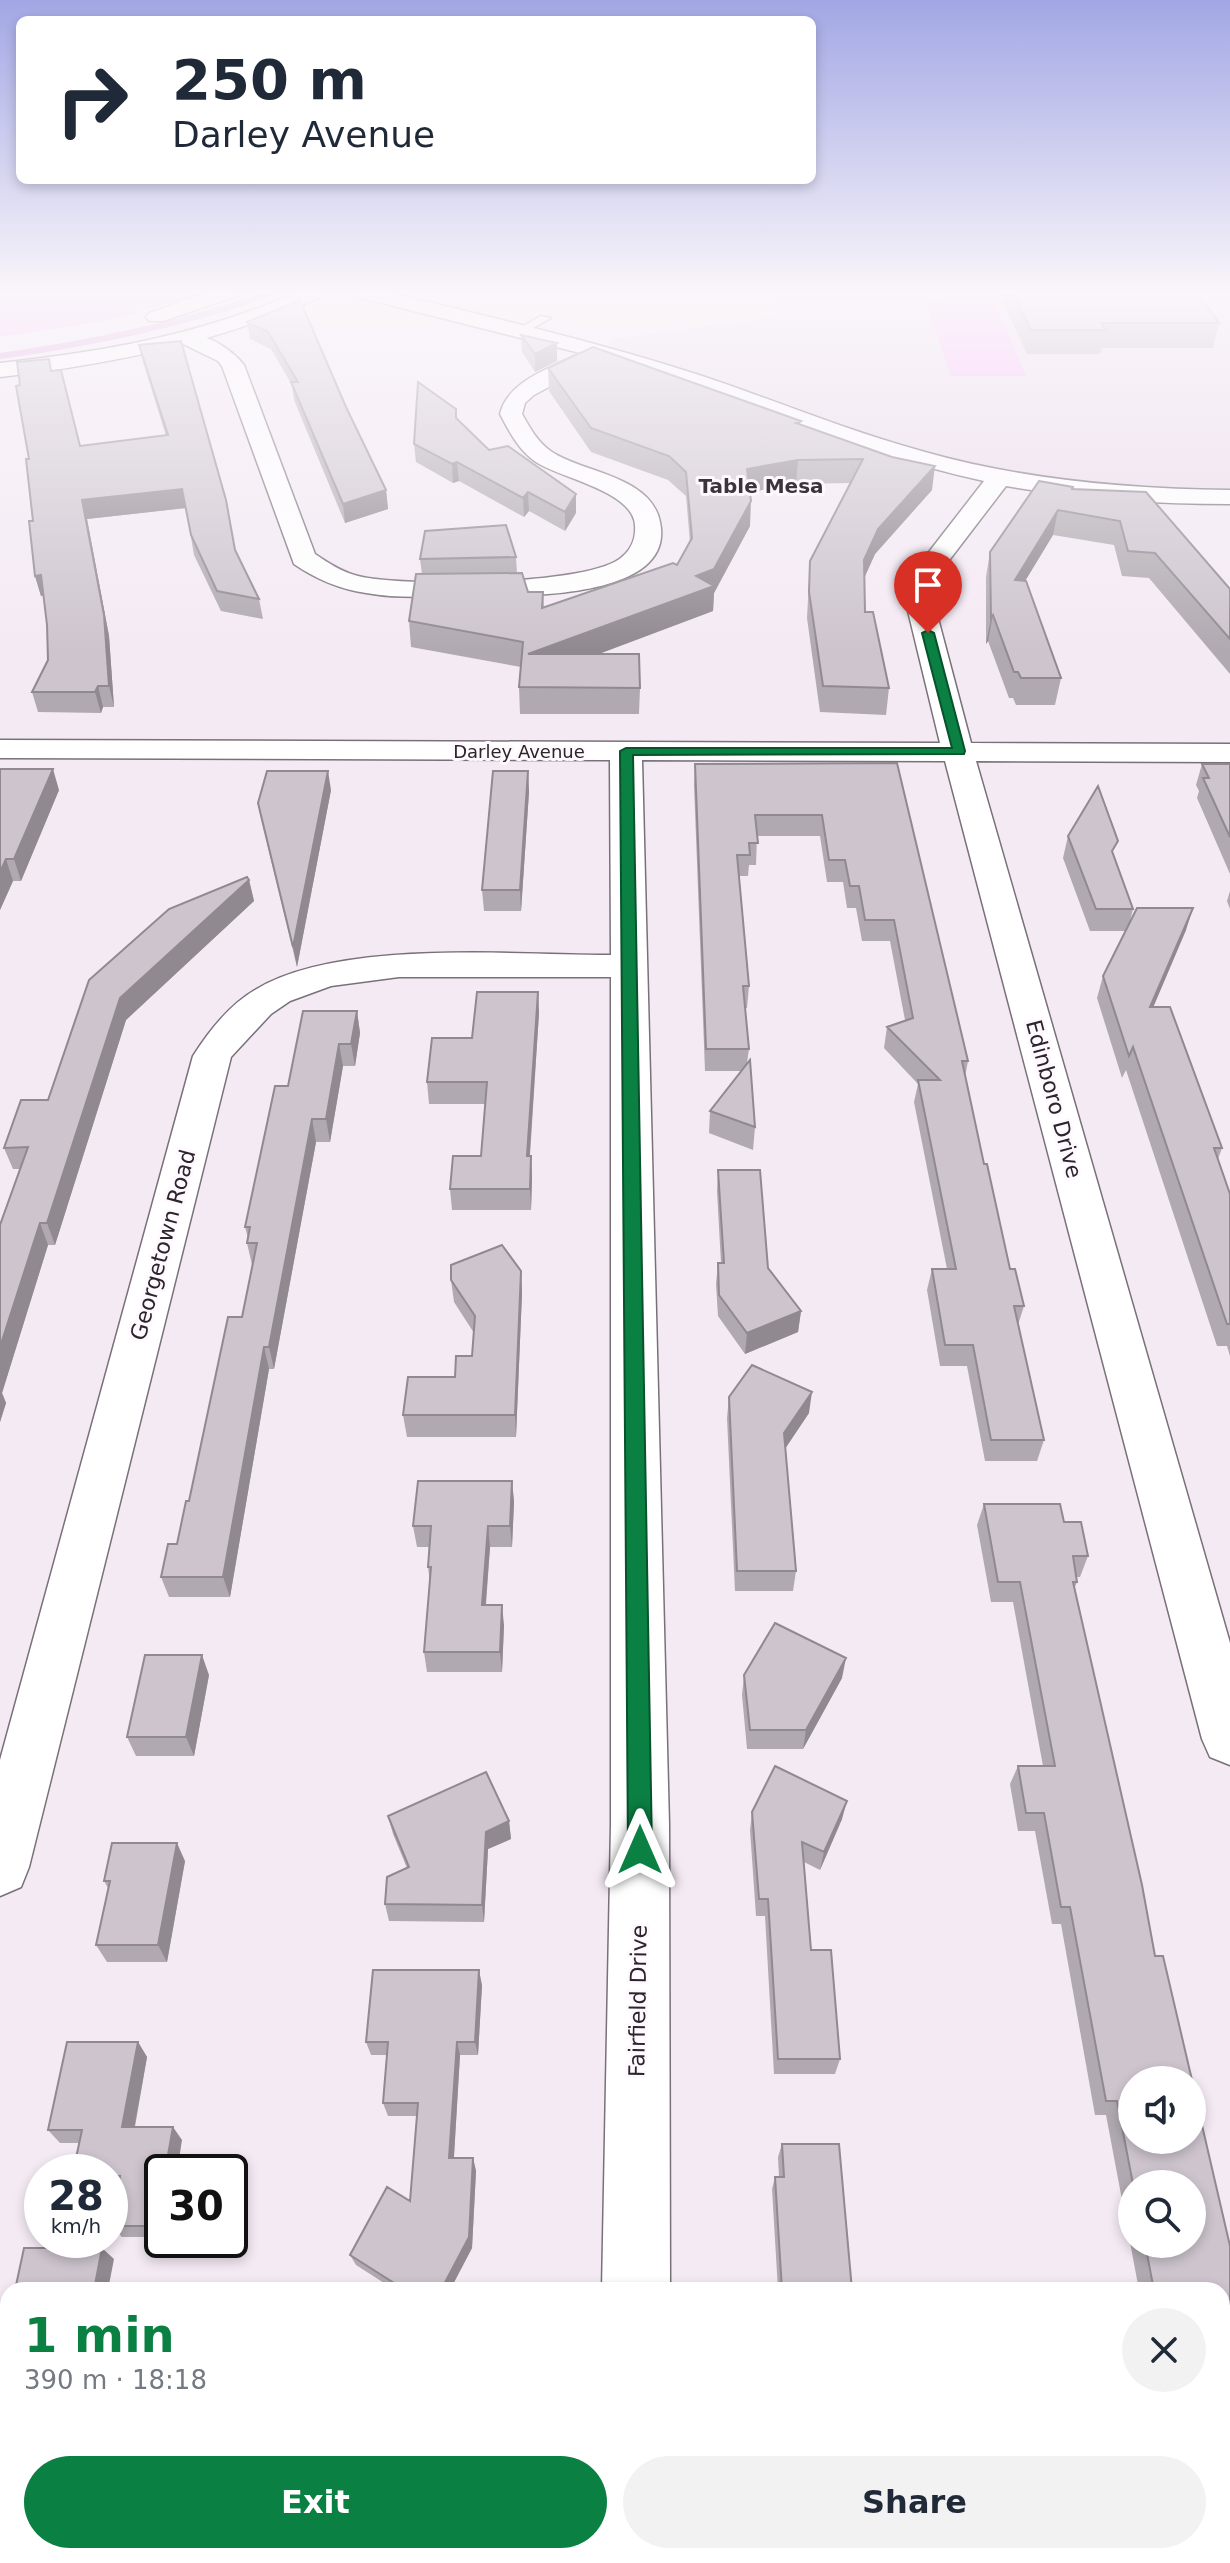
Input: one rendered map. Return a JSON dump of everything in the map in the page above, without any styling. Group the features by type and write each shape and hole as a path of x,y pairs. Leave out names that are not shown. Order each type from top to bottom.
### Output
{"street":[{"path":"250,412 303,558 322,572 352,583 413,588 552,588 614,574 634,562 646,543 648,523 639,504 598,481 546,460 531,447 512,412"},
{"path":"778,412 875,445 999,478 1077,489 1230,497"},
{"name":"Edinboro Drive","path":"999,478 921,579 921,607 1230,1739"},
{"name":"Darley Avenue","path":"0,749 1230,753"},
{"name":"Fairfield Drive","path":"626,751 640,1824 636,2282"},
{"name":"Georgetown Road","path":"0,1867 212,1056 237,1021 275,994 322,975 374,966 628,966"}],"shaded area":[{"path":"803,412 1230,412 1230,489 1122,486 1048,477 930,455"}],"building":[{"path":"21,412 71,412 80,446 168,435 160,412 201,412 226,500 235,550 259,599 217,591 191,535 182,489 82,500 104,615 109,686 98,686 95,692 32,692 48,660 47,625 41,575 35,576 29,521 33,521 26,459 29,459"},
{"path":"304,412 348,412 386,490 343,504"},
{"path":"416,412 456,412 456,418 489,450 508,446 576,494 565,512 528,492 523,498 457,462 452,464 414,444"},
{"path":"579,412 775,412 801,421 796,423 892,457 935,466 878,529 864,560 865,612 873,612 889,688 823,686 809,592 810,561 863,459 798,460 747,469 751,501 714,569 696,576 714,586 528,654 639,654 640,688 519,687 523,642 409,621 416,574 522,573 528,592 543,592 542,608 673,563 677,565 692,538 686,472 669,456 591,428"},
{"path":"1039,481 1072,489 1146,492 1230,589 1230,639 1155,553 1128,551 1120,521 1058,510 1015,580 1026,581 1061,678 1021,678 1018,672 1014,672 993,615 991,618 990,552"},
{"path":"506,525 516,557 420,559 425,531"},
{"path":"897,763 968,1061 962,1061 984,1164 987,1164 1010,1269 1015,1269 1024,1306 1014,1306 1044,1440 991,1440 973,1345 945,1345 932,1269 956,1269 918,1080 940,1080 887,1027 913,1018 894,920 865,920 859,886 850,886 845,860 829,860 822,815 755,815 758,843 749,843 750,855 737,855 749,986 743,986 749,1049 706,1049 695,764"},
{"path":"1202,764 1230,764 1230,837 1203,778 1209,778"},
{"path":"0,769 53,769 14,859 6,859 0,872"},
{"path":"267,771 328,771 293,947 258,803"},
{"path":"493,771 528,771 520,890 482,890"},
{"path":"1098,786 1118,841 1112,851 1133,909 1096,909 1068,836"},
{"path":"247,877 249,880 120,998 47,1223 40,1223 0,1347 0,1225 28,1147 4,1148 21,1100 48,1100 89,980 169,909"},
{"path":"1137,908 1193,908 1150,1007 1170,1007 1222,1148 1214,1148 1230,1194 1230,1324 1227,1324 1133,1047 1129,1056 1103,976"},
{"path":"477,992 538,992 527,1156 531,1156 530,1189 450,1189 453,1156 481,1156 487,1082 427,1082 432,1038 472,1038"},
{"path":"303,1011 357,1011 351,1044 339,1044 326,1119 312,1119 269,1347 264,1347 223,1577 161,1577 168,1544 177,1544 186,1501 189,1501 228,1317 242,1317 257,1243 247,1243 250,1227 245,1227 275,1086 288,1086"},
{"path":"750,1060 755,1127 710,1111"},
{"path":"718,1170 760,1170 768,1268 801,1311 747,1333 719,1295 718,1263 724,1263"},
{"path":"502,1245 521,1271 515,1415 403,1415 408,1377 455,1377 456,1356 472,1356 475,1316 451,1280 451,1265"},
{"path":"752,1365 812,1392 784,1433 796,1571 737,1571 729,1397"},
{"path":"418,1481 512,1481 510,1526 488,1526 482,1605 502,1605 500,1652 424,1652 431,1526 413,1526"},
{"path":"984,1504 1060,1504 1064,1522 1081,1522 1088,1556 1073,1556 1077,1582 1073,1582 1142,1885 1155,1956 1163,1956 1189,2066 1118,2066 1118,2106 1117,2101 1106,2101 1070,1907 1061,1907 1044,1813 1026,1813 1018,1766 1055,1766 1020,1582 998,1582"},
{"path":"775,1623 846,1658 806,1730 750,1730 744,1675"},
{"path":"145,1655 202,1655 186,1737 127,1737"},
{"path":"775,1766 847,1801 824,1852 802,1842 811,1950 831,1950 840,2059 778,2059 768,1899 759,1899 752,1812"},
{"path":"486,1772 509,1821 486,1832 482,1905 385,1904 387,1877 409,1867 388,1816"},
{"path":"112,1843 177,1843 158,1945 96,1945 110,1881 104,1881"},
{"path":"373,1970 479,1970 475,2042 457,2042 449,2158 473,2158 469,2237 445,2282 392,2282 350,2255 387,2187 410,2201 418,2103 383,2103 388,2042 366,2042"},
{"path":"67,2042 138,2042 122,2127 173,2127 168,2154 144,2154 144,2226 128,2226 128,2154 77,2154 82,2130 48,2130"},
{"path":"1206,2142 1230,2246 1230,2282 1152,2282 1148,2258 1206,2258 1206,2170 1130,2170 1127,2154 1206,2154"},
{"path":"782,2144 839,2144 851,2282 782,2282 775,2177 784,2177"},
{"path":"24,2248 24,2258 100,2258 96,2282 17,2282"}],"district":[{"name":"Table Mesa","path":"761,486"}],"route":[{"path":"640,1850 626,751 959,751 928,633"}]}
